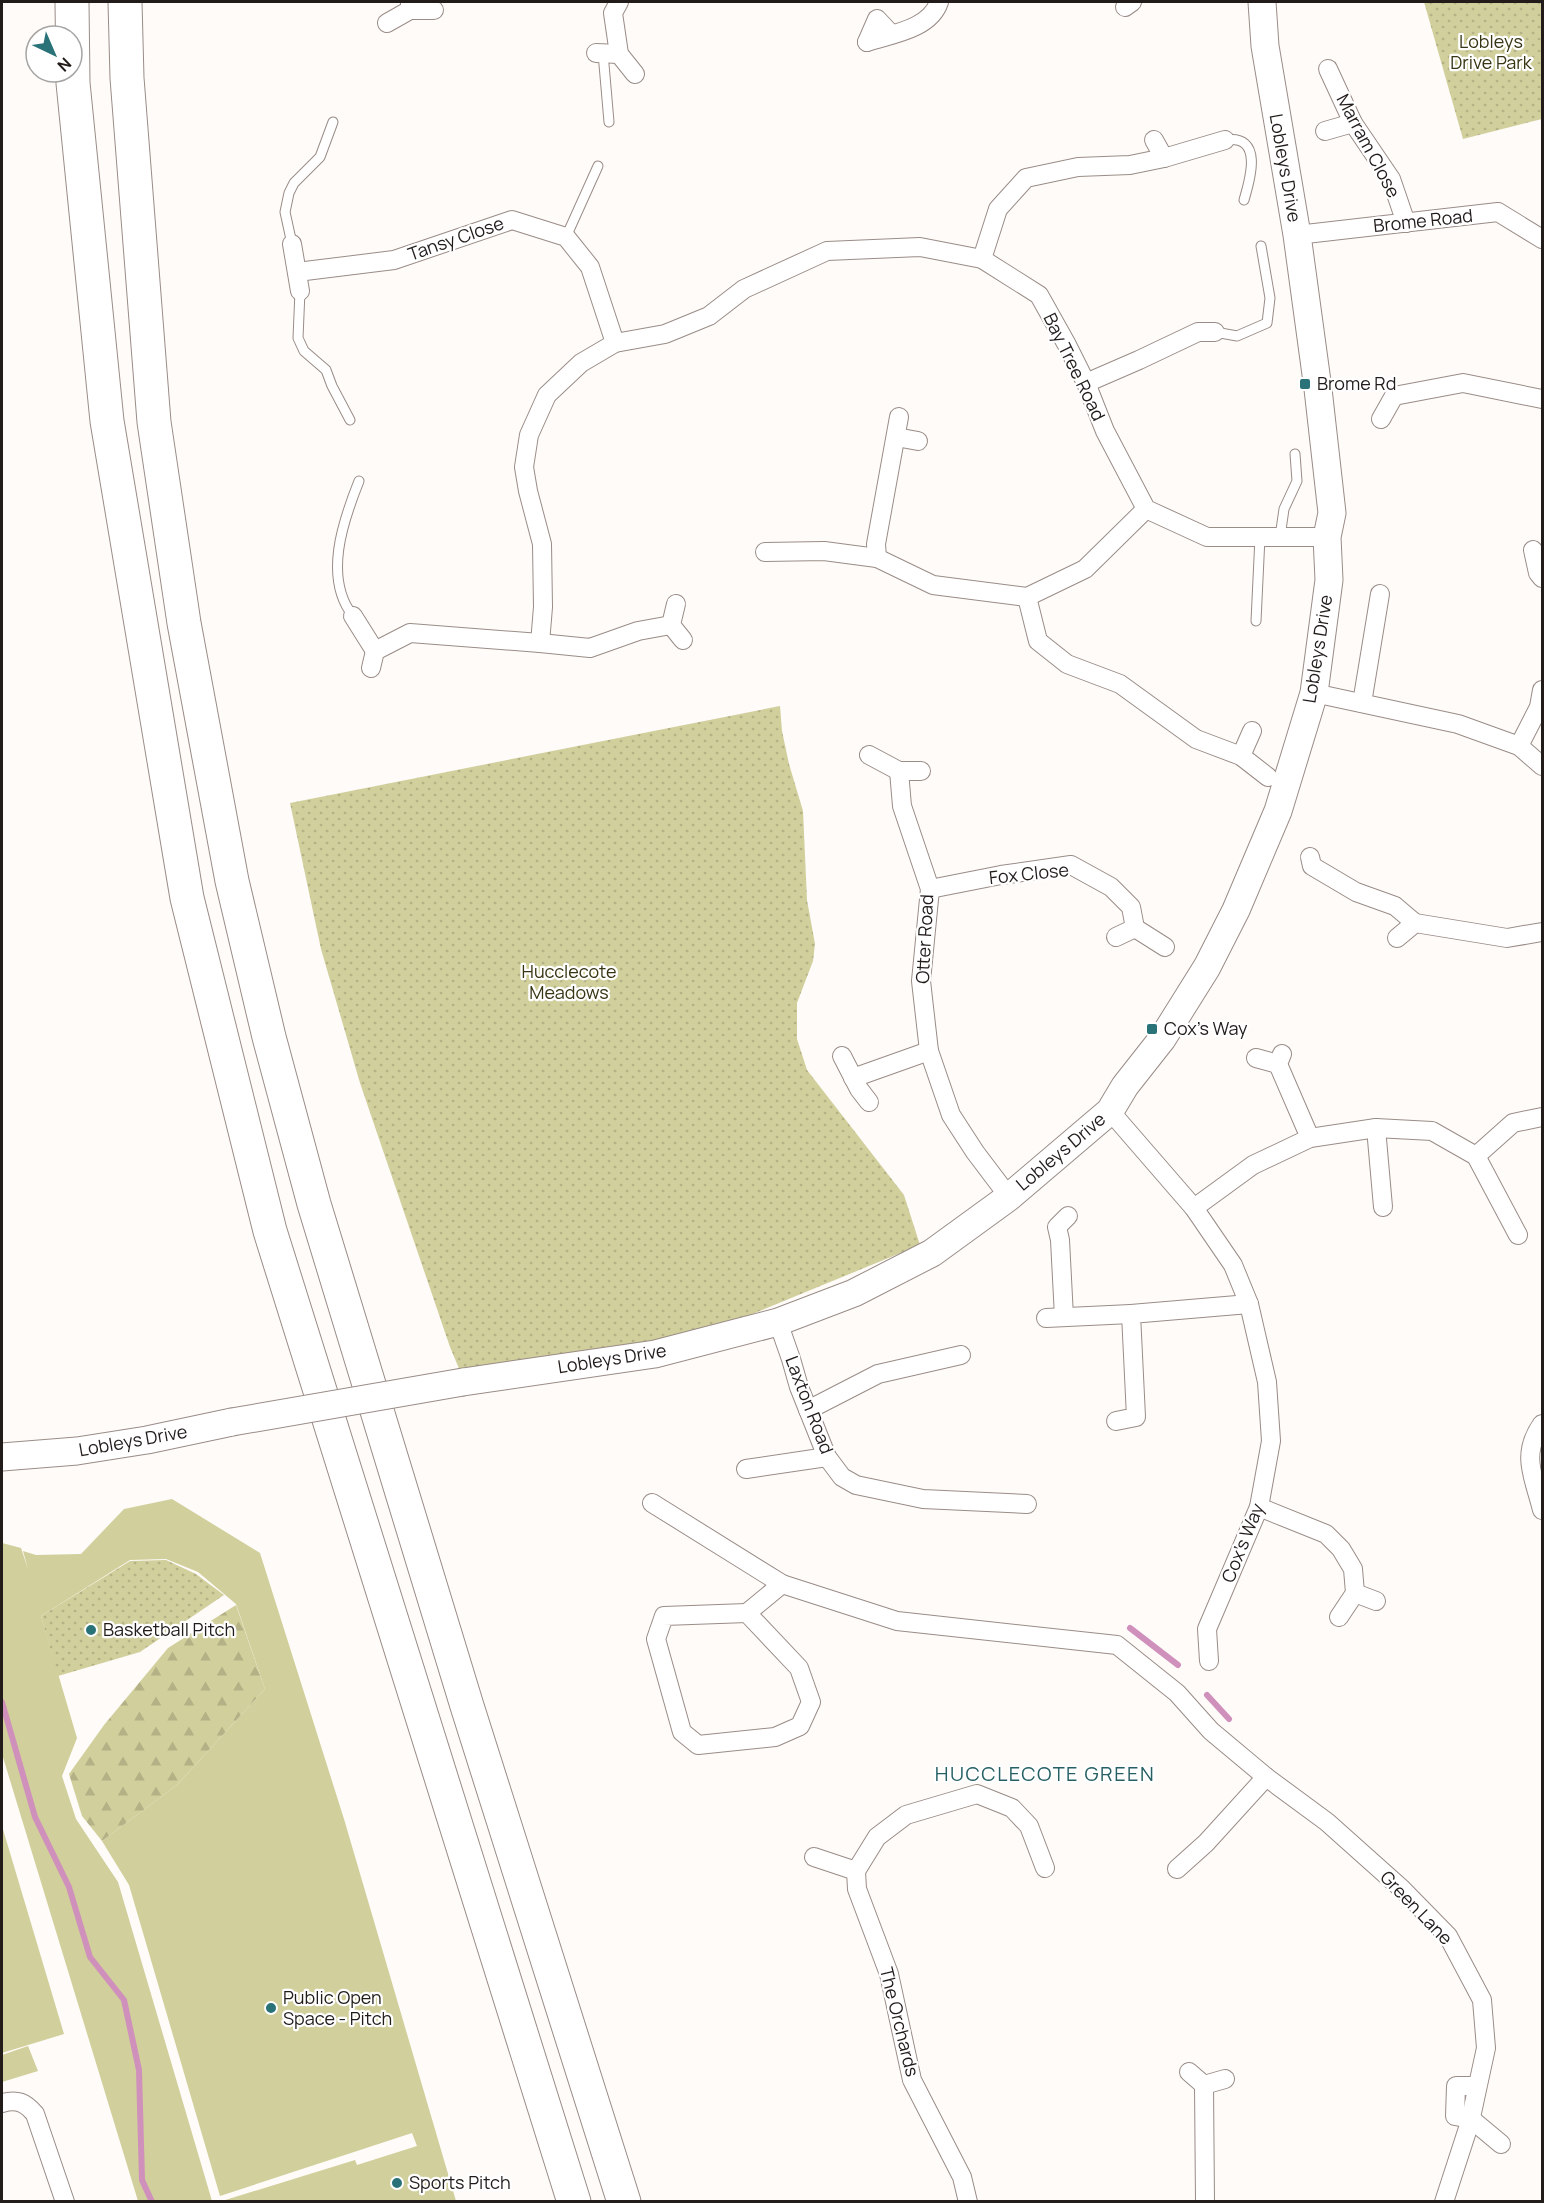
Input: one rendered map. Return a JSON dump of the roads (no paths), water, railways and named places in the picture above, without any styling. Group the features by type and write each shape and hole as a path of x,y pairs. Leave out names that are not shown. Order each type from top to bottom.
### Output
{"highway":[{"path":"72,2 73,83 107,421 188,898 270,1231 574,2202"},
{"path":"125,2 127,78 154,422 184,623 232,881 269,1036 314,1203 467,1706 624,2202"}],"street":[{"path":"619,2 613,13 606,53 635,74"},
{"path":"867,42 921,24 937,8 939,2"},
{"name":"Lobleys Drive","path":"2,1457 77,1451 147,1440 232,1422 463,1382 655,1354 778,1322 854,1293 932,1253 1009,1197 1110,1111 1125,1086 1162,1039 1208,967 1236,910 1278,811 1314,693 1329,580 1327,537 1332,513 1297,235 1265,46 1262,2"},
{"path":"387,23 410,6 434,10"},
{"name":"Marram Close","path":"1328,69 1353,123 1391,179 1407,223"},
{"path":"1325,131 1353,123"},
{"path":"1154,140 1164,158"},
{"path":"982,259 998,209 1026,178 1078,167 1130,165 1164,158 1225,140"},
{"name":"Brome Road","path":"1297,235 1498,212 1542,239"},
{"name":"Tansy Close","path":"297,272 394,260 512,220 566,237"},
{"path":"566,237 590,267 615,343"},
{"path":"292,244 300,291"},
{"name":"Bay Tree Road","path":"540,643 543,607 542,544 524,467 529,435 548,395 581,363 615,343 665,334 709,316 744,289 827,251 920,247 982,259 1039,295 1086,383 1105,431 1146,509"},
{"path":"1086,383 1198,332 1215,332"},
{"path":"1381,419 1394,396 1463,383 1542,399"},
{"path":"877,558 876,544 899,417"},
{"path":"896,437 918,441"},
{"path":"765,552 824,551 877,558 933,585 1027,597 1085,569 1146,509 1207,537 1327,537"},
{"path":"1533,550 1538,573 1542,578"},
{"path":"1362,703 1380,594"},
{"path":"1027,597 1038,641 1067,664 1120,684 1196,739 1241,756 1268,777"},
{"path":"676,604 671,625 682,640"},
{"path":"353,616 373,659 410,633 590,648 638,630 671,625"},
{"path":"1519,746 1539,707 1542,690"},
{"path":"1314,693 1458,724 1519,746 1542,766"},
{"path":"1241,756 1252,731"},
{"path":"869,755 899,771 921,771"},
{"name":"Otter Road","path":"899,771 902,806 930,889 921,981 929,1051 951,1115 1009,1197"},
{"path":"1310,857 1312,866 1330,878 1356,892 1395,906 1415,923 1507,938 1542,932"},
{"name":"Fox Close","path":"930,889 1001,875 1071,865 1111,887 1131,907 1135,928"},
{"path":"1396,939 1415,923"},
{"path":"1116,937 1135,928 1165,947"},
{"path":"853,1078 929,1051"},
{"path":"842,1056 869,1102"},
{"path":"1256,1058 1280,1059 1310,1138"},
{"name":"Cox's Way","path":"1110,1111 1194,1208 1233,1265 1249,1304 1267,1382 1271,1441 1259,1507 1202,1628 1209,1661"},
{"path":"1476,1156 1513,1123 1542,1117"},
{"path":"1376,1128 1383,1207"},
{"path":"1194,1208 1253,1165 1310,1138 1376,1128 1432,1131 1476,1156 1518,1235"},
{"path":"1068,1216 1057,1227 1060,1240 1055,1318 1249,1304"},
{"path":"1116,1421 1143,1418 1131,1314"},
{"name":"Laxton Road","path":"778,1322 808,1410 827,1457 842,1477 856,1485 923,1499 1027,1504"},
{"path":"808,1410 878,1374 961,1355"},
{"path":"1542,1424 1532,1441 1528,1457 1542,1510"},
{"path":"746,1468 827,1457"},
{"name":"Green Lane","path":"652,1503 782,1584 897,1621 1117,1645 1177,1693 1211,1731 1266,1777 1327,1822 1402,1889 1448,1936 1482,2000 1485,2048 1477,2086 1456,2086 1455,2116 1471,2119"},
{"path":"1259,1507 1326,1534 1341,1549 1353,1569 1355,1593 1339,1617"},
{"path":"747,1613 799,1668 811,1702 800,1726 775,1737 698,1745 682,1732 656,1639 664,1616 747,1613 782,1584"},
{"path":"1355,1593 1376,1601"},
{"path":"1177,1869 1206,1843 1266,1777"},
{"path":"814,1857 856,1871 877,1837 906,1815 977,1794 1012,1808 1029,1826 1045,1868"},
{"name":"The Orchards","path":"856,1871 857,1888 889,1974 912,2080 962,2177 968,2202"},
{"path":"1189,2072 1204,2085 1204,2202"},
{"path":"1204,2085 1225,2079"},
{"path":"2,2103 12,2100 26,2103 35,2114 64,2202"},
{"path":"1444,2202 1471,2119 1501,2144"}],"lane":[{"path":"606,53 609,122"},
{"path":"292,244 285,213 289,193 294,183 320,157 333,122"},
{"path":"1225,140 1233,139 1241,142 1251,153 1251,177 1244,200"},
{"path":"566,237 598,166"},
{"path":"1215,332 1237,336 1267,323 1270,298 1261,246"},
{"path":"300,291 298,338 304,351 327,370 332,386 350,420"},
{"path":"1280,537 1284,508 1297,481 1295,454"},
{"path":"353,616 345,606 340,591 339,562 342,529 359,481"},
{"path":"1256,621 1260,537"}],"waterway":[{"path":"1130,1628 1178,1665"},
{"path":"1207,1695 1229,1719"},
{"path":"2,1702 35,1817 69,1887 90,1957 124,2000 139,2070 142,2180 152,2202"}],"place":[{"name":"Brome Rd","path":"1305,384"},
{"name":"Cox's Way","path":"1152,1029"},
{"name":"Basketball Pitch","path":"91,1630"},
{"name":"Public Open Space - Pitch","path":"271,2008"},
{"name":"Sports Pitch","path":"397,2183"}],"district":[{"name":"HUCCLECOTE GREEN","path":"1045,1774"}],"park label":[{"name":"Lobleys Drive Park","path":"1491,52"},
{"name":"Hucclecote Meadows","path":"569,982"}]}
